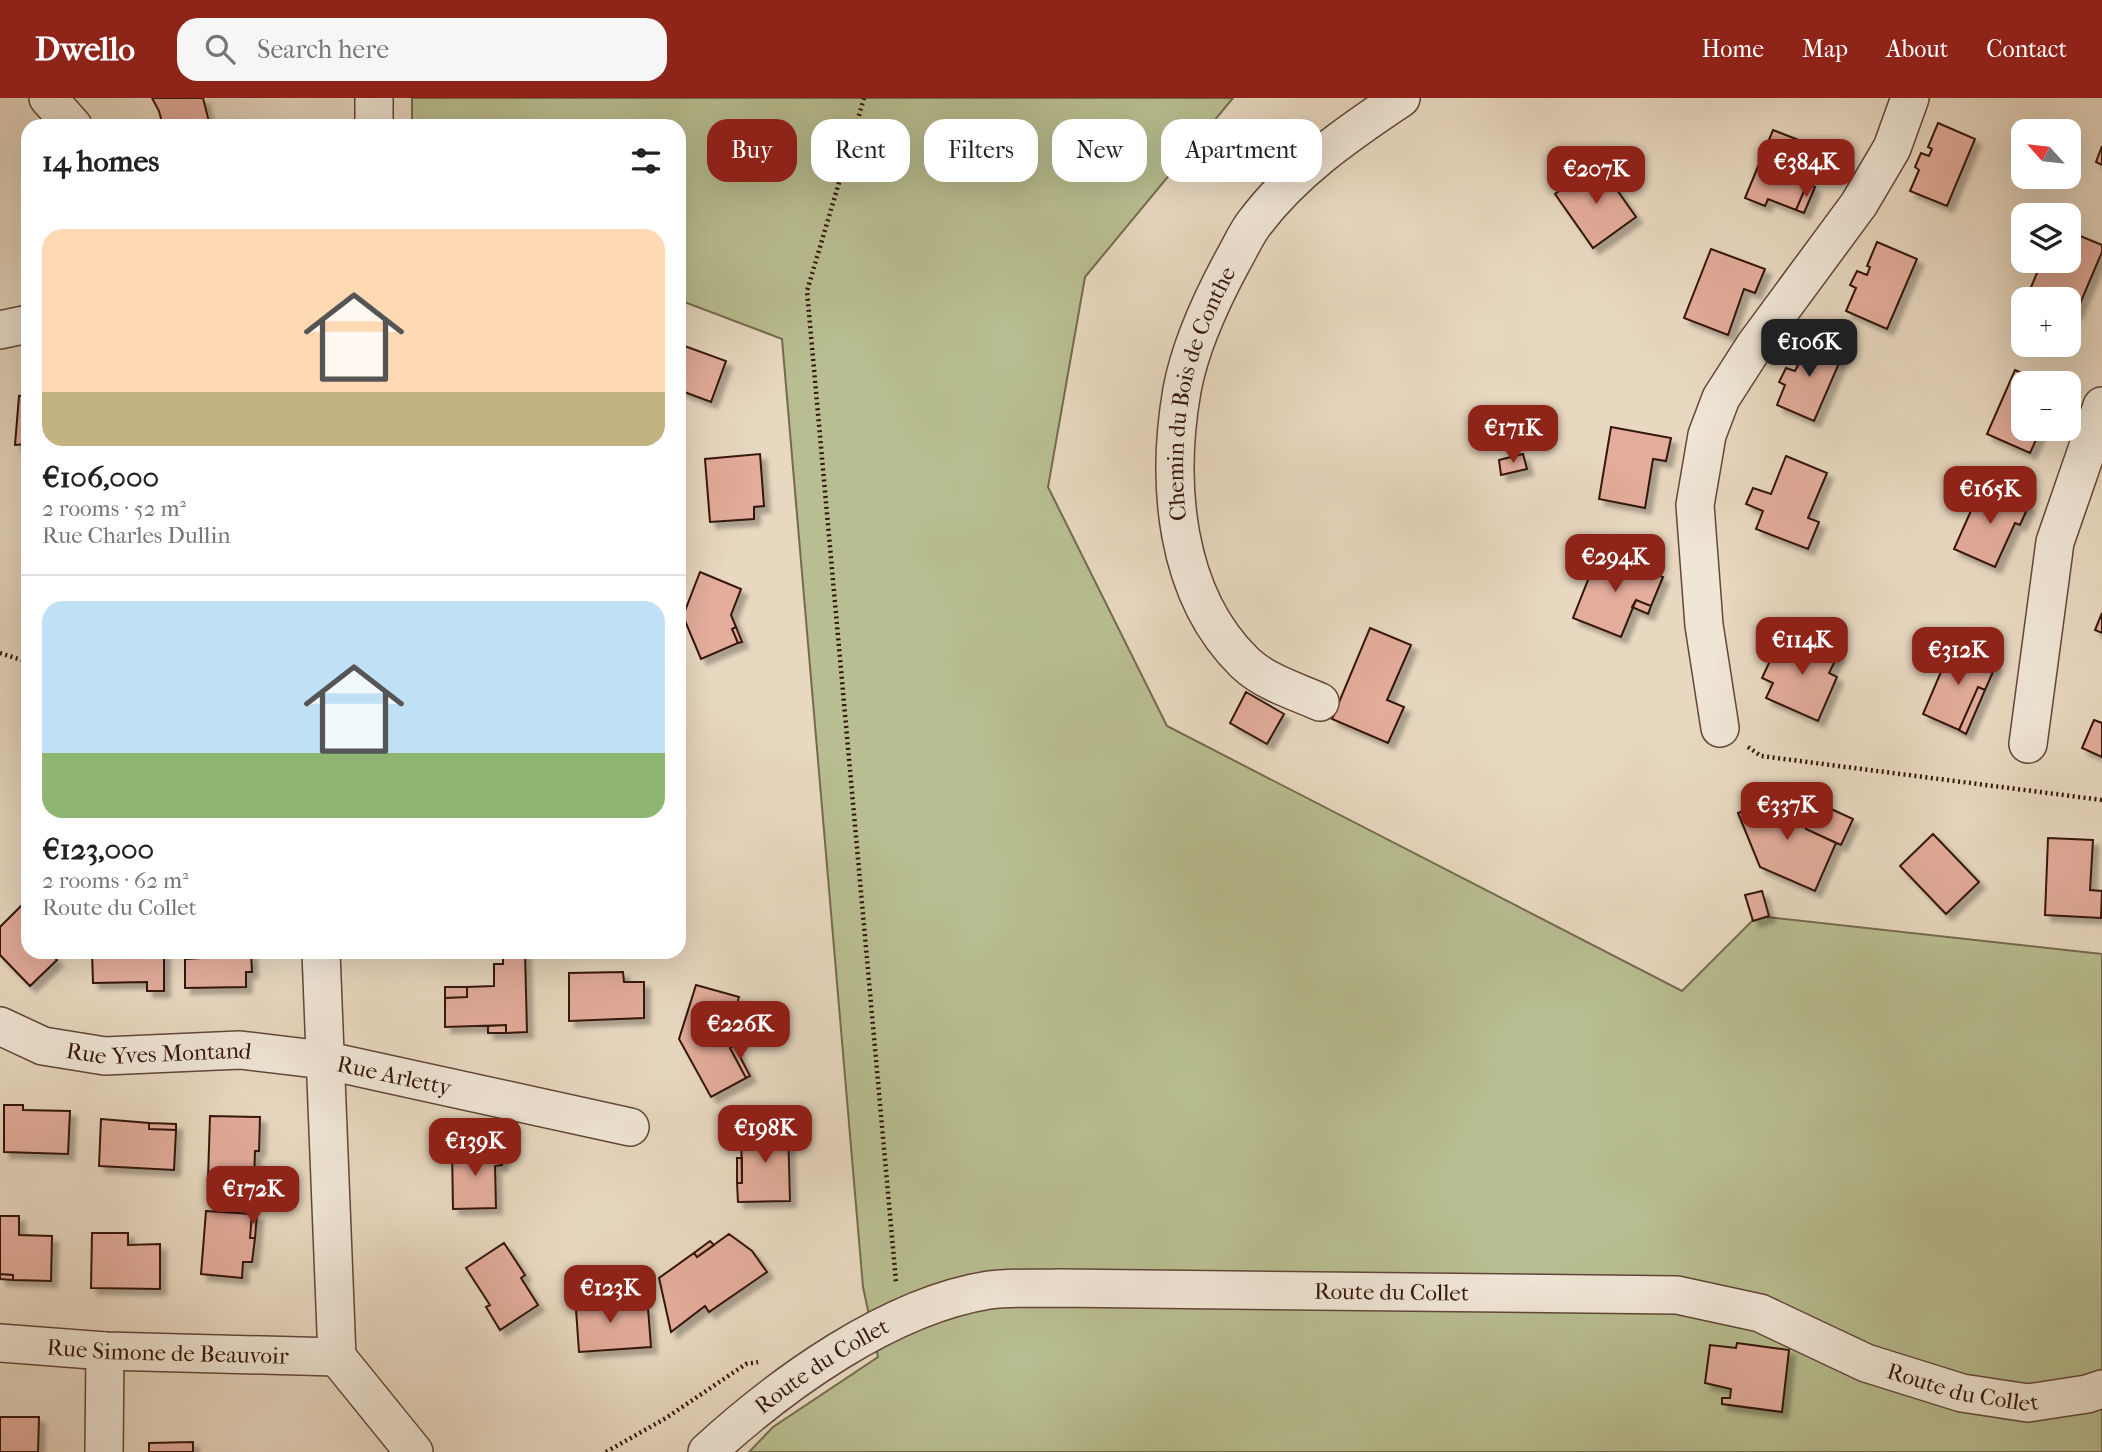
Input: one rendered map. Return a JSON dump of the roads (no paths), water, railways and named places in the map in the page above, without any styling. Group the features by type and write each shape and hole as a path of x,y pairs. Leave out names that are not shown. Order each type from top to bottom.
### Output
{"street":[{"path":"48,98 67,119"},
{"path":"374,98 374,119"},
{"name":"Chemin du Bois de Conthe","path":"1320,702 1271,681 1246,664 1228,643 1202,602 1184,553 1176,505 1177,439 1182,388 1199,332 1224,277 1253,225 1295,178 1338,141 1401,98"},
{"path":"1720,727 1704,625 1695,506 1707,435 1721,398 1755,345 1859,204 1892,148 1910,98"},
{"path":"0,330 21,326"},
{"path":"2028,744 2055,542 2102,406"},
{"path":"321,959 337,1357 414,1452"},
{"name":"Rue Yves Montand","path":"0,1026 43,1046 106,1056 240,1050 324,1060"},
{"name":"Rue Arletty","path":"324,1060 630,1126"},
{"name":"Route du Collet","path":"707,1452 790,1384 868,1335 929,1306 989,1290 1059,1288 1677,1295 1760,1313 1866,1363 1962,1394 2028,1403 2087,1394 2102,1388"},
{"name":"Rue Simone de Beauvoir","path":"0,1343 106,1351 337,1357"},
{"path":"104,1452 106,1351"}]}
